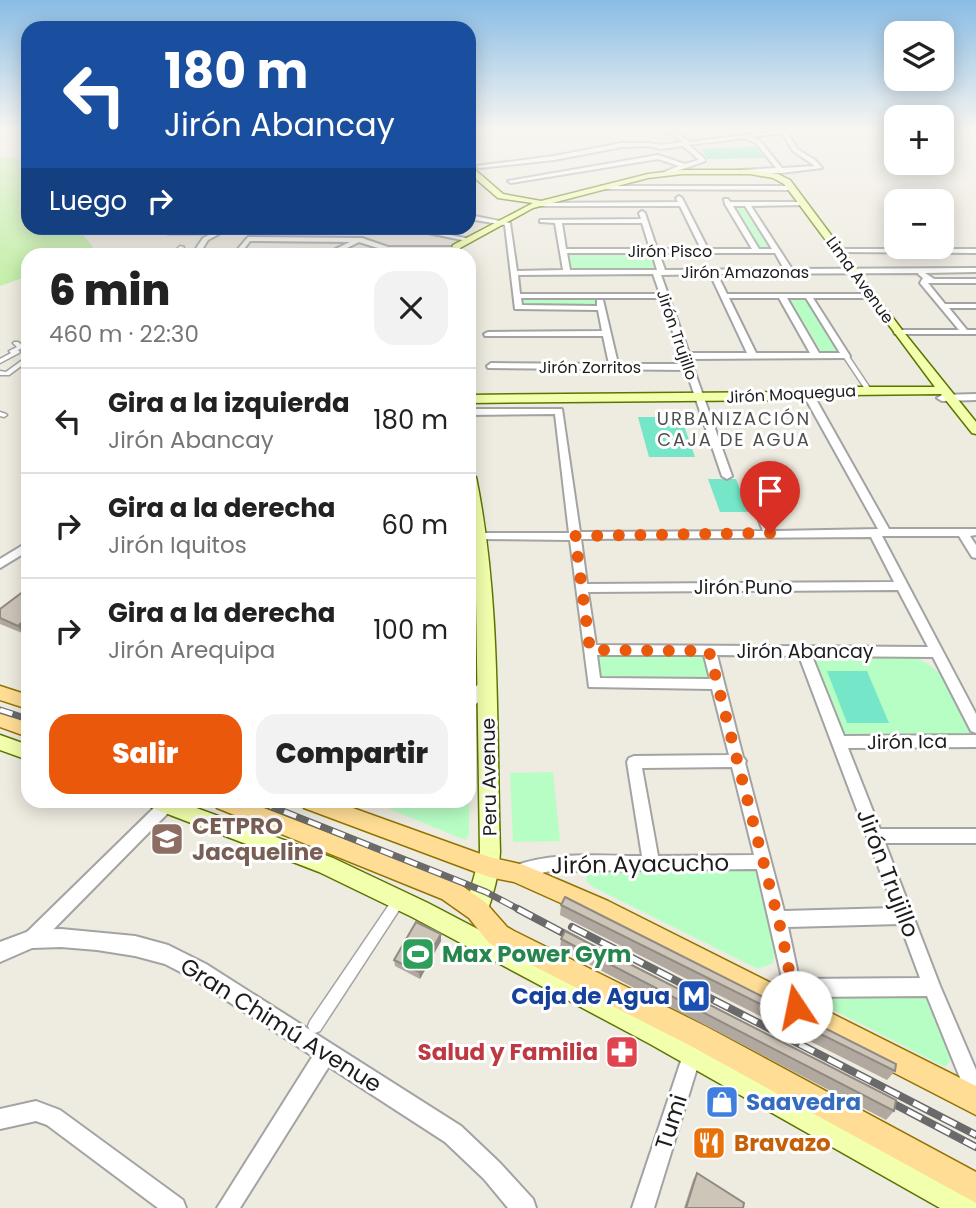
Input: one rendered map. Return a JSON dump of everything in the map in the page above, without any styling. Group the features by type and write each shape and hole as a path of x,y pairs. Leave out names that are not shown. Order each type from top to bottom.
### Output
{"main road":[{"path":"488,186 507,198 550,200"},
{"path":"476,234 536,204 593,186"},
{"name":"Lima Avenue","path":"792,188 942,392 976,443"},
{"path":"479,191 501,208 499,221"},
{"path":"459,248 474,235"},
{"name":"Lima Avenue","path":"942,392 976,430"},
{"name":"Jirón Moquegua","path":"476,405 700,401 808,394 942,392"},
{"name":"Jirón Moquegua","path":"476,399 700,401"},
{"name":"Peru Avenue","path":"476,519 488,684 489,867 477,910"},
{"path":"0,693 21,700"},
{"path":"0,719 21,726"},
{"path":"0,742 21,750"},
{"path":"176,808 326,865 695,1046 976,1188"},
{"path":"241,808 450,891 477,910 498,935 695,1046 967,1208"},
{"path":"328,808 489,867 516,873 600,909 794,998 976,1101"}],"street":[{"path":"644,186 792,188"},
{"path":"674,188 706,251"},
{"path":"719,188 757,251"},
{"path":"536,204 682,204"},
{"name":"Jirón Trujillo","path":"639,204 654,250 664,296 727,476"},
{"path":"728,204 804,204"},
{"path":"747,204 790,272"},
{"path":"476,218 508,224 518,307 601,308"},
{"path":"542,221 644,221"},
{"path":"558,221 567,272"},
{"path":"444,235 467,239"},
{"path":"241,248 248,239 362,240 384,248"},
{"path":"323,248 325,239"},
{"path":"342,248 362,240"},
{"name":"Jirón Pisco","path":"562,251 777,251"},
{"path":"838,251 976,251"},
{"name":"Jirón Amazonas","path":"514,273 976,270"},
{"path":"919,271 926,279 976,281"},
{"path":"713,273 753,356"},
{"path":"926,279 924,283 965,332"},
{"path":"517,296 664,296"},
{"path":"599,296 614,366"},
{"path":"724,296 871,296"},
{"path":"782,296 816,356"},
{"path":"808,296 867,388"},
{"path":"943,306 976,306"},
{"path":"898,332 976,332"},
{"path":"488,334 607,333"},
{"path":"0,361 17,352 12,351 21,346 16,343"},
{"path":"685,356 846,356"},
{"path":"0,373 7,374 21,362"},
{"name":"Jirón Zorritos","path":"491,366 688,367"},
{"path":"942,392 976,397"},
{"path":"808,394 880,532 903,586 976,727"},
{"path":"476,412 559,411 594,683 718,684"},
{"path":"752,491 770,533"},
{"path":"962,532 976,554"},
{"path":"479,537 976,532"},
{"path":"0,564 21,550"},
{"name":"Jirón Puno","path":"583,588 903,586"},
{"name":"Jirón Abancay","path":"590,650 937,652"},
{"name":"Jirón Trujillo","path":"804,650 932,987 976,1093"},
{"path":"709,651 778,919 794,998 932,987"},
{"path":"476,695 488,684"},
{"name":"Jirón Ica","path":"838,742 976,741"},
{"path":"651,863 634,762 739,761"},
{"path":"32,939 158,808"},
{"path":"874,836 976,836"},
{"name":"Jirón Ayacucho","path":"516,873 550,864 764,862"},
{"path":"315,1026 399,900"},
{"path":"778,919 905,916"},
{"name":"Gran Chimú Avenue","path":"0,952 32,939 61,938 135,946 168,955 199,971 453,1134 492,1171 524,1208"},
{"name":"Tumi","path":"643,1208 695,1046"},
{"path":"228,1208 326,1053"},
{"path":"0,1119 36,1111 53,1117 175,1208"}],"green space":[{"path":"0,186 21,186 21,235 83,235 93,248 21,248 21,278 0,286"},
{"path":"734,206 749,206 774,248 757,248"},
{"path":"568,252 653,252 660,272 572,272"},
{"path":"521,297 597,297 599,307 522,307"},
{"path":"789,299 807,299 839,351 821,351"},
{"path":"638,417 681,417 695,457 649,457"},
{"path":"708,479 736,479 749,512 720,512"},
{"path":"709,651 716,683 596,682 593,652"},
{"path":"915,658 926,663 936,670 951,689 974,734 969,737 848,737 844,735 814,659"},
{"path":"827,671 867,671 889,723 847,723"},
{"path":"553,772 560,841 513,842 510,773"},
{"path":"388,808 469,808 469,834 465,840"},
{"path":"594,869 755,870 775,947 773,963 758,969 593,887 586,880 588,873"},
{"path":"929,992 953,1058 945,1067 804,995"}],"building":[{"path":"21,593 21,623 18,626 0,618 0,609"},
{"path":"565,897 896,1064 895,1071 561,905"},
{"name":"Max Power Gym","path":"416,922 441,934 419,972 394,960"},
{"path":"565,931 896,1100 894,1111 561,939"},
{"path":"697,1173 744,1203 743,1208 686,1208"}],"railway":[{"path":"0,710 21,717"},
{"path":"275,808 486,892 522,911"},
{"path":"518,909 580,942"},
{"path":"572,927 976,1135"},
{"path":"879,1096 976,1147"}],"place":[{"name":"CETPRO Jacqueline","path":"167,839"},
{"name":"Max Power Gym","path":"418,954"},
{"name":"Caja de Agua","path":"694,996"},
{"name":"Salud y Familia","path":"622,1052"},
{"name":"Saavedra","path":"722,1102"},
{"name":"Bravazo","path":"709,1143"}],"district":[{"name":"URBANIZACIÓN CAJA DE AGUA","path":"734,428"}],"route":[{"path":"770,533 575,536 590,650 709,651 782,934 796,1007"}]}
